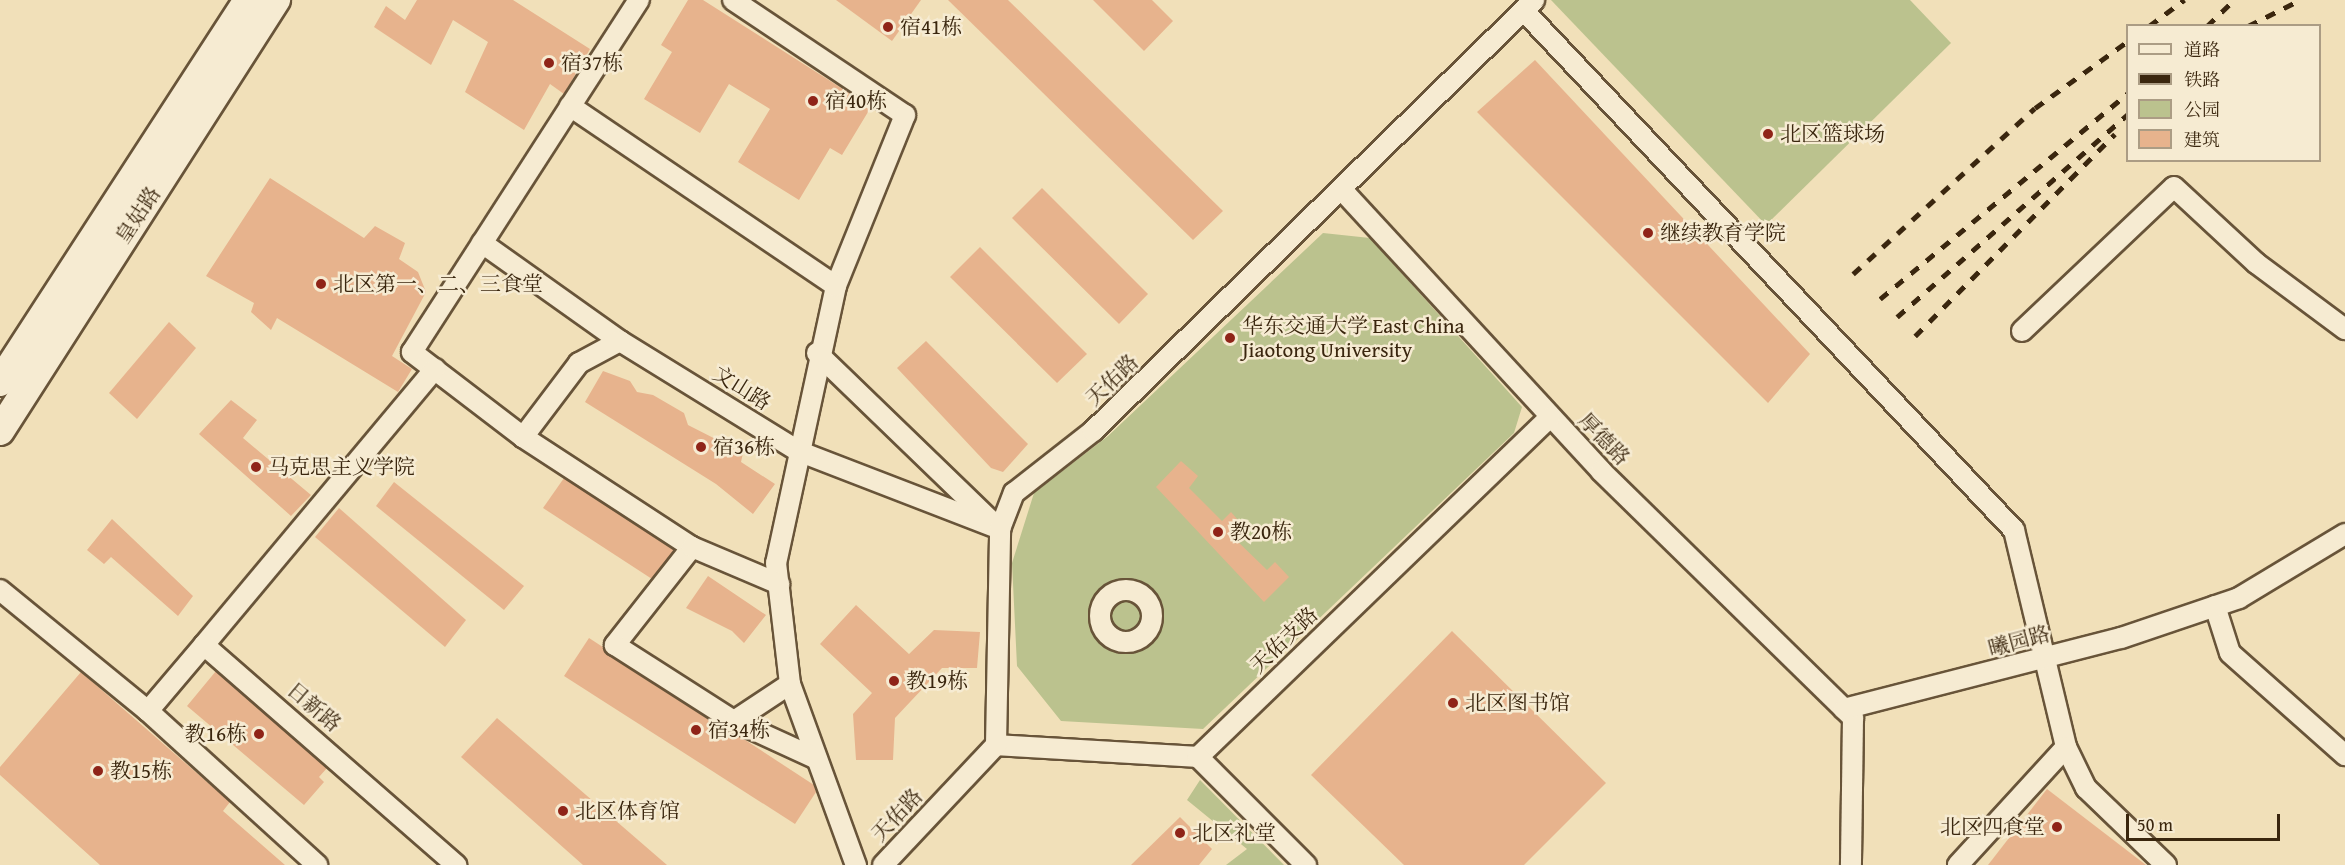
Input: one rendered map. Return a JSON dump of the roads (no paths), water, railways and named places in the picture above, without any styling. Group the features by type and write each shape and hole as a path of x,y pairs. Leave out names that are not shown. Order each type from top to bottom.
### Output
{"street":[{"name":"皇姑路","path":"0,382 248,0"},
{"name":"皇姑路","path":"0,431 276,0"},
{"path":"639,0 412,352 523,437 692,547 779,584"},
{"path":"733,0 905,115 836,286 818,353 776,563 790,684 856,865"},
{"path":"1529,5 2014,530 2066,747 2086,788 2166,865"},
{"name":"天佑路","path":"883,865 996,745 1000,530 1014,493 1093,431 1343,191 1529,5"},
{"path":"570,106 836,286"},
{"path":"2022,331 2174,188 2256,263 2345,329"},
{"name":"厚德路","path":"1343,191 1550,417 1844,709"},
{"name":"文山路","path":"482,243 620,341 798,451 1000,530"},
{"path":"523,437 579,363 620,341"},
{"path":"818,353 1000,530"},
{"path":"148,711 435,369"},
{"name":"天佑支路","path":"1198,757 1550,417"},
{"name":"曦园路","path":"1844,709 2045,659 2239,598 2345,534"},
{"path":"692,547 615,645 734,721 817,759"},
{"path":"0,590 148,711 317,865"},
{"path":"2215,606 2230,653 2345,755"},
{"name":"日新路","path":"204,645 456,865"},
{"path":"734,721 790,684"},
{"path":"1844,709 1853,718 1851,865"},
{"path":"996,745 1198,757 1306,865"},
{"path":"1958,865 2066,747"}],"railway":[{"path":"2152,24 2184,0"},
{"path":"2209,24 2234,0"},
{"path":"2252,24 2300,0"},
{"path":"1853,274 2035,108 2126,42"},
{"path":"1880,299 2126,95"},
{"path":"1897,317 2126,116"},
{"path":"1915,336 2115,134"}],"place":[{"name":"宿41栋","path":"888,27"},
{"name":"宿37栋","path":"549,63"},
{"name":"宿40栋","path":"813,101"},
{"name":"北区篮球场","path":"1768,134"},
{"name":"继续教育学院","path":"1648,233"},
{"name":"北区第一、二、三食堂","path":"321,284"},
{"name":"华东交通大学 East China Jiaotong University","path":"1230,338"},
{"name":"宿36栋","path":"701,447"},
{"name":"马克思主义学院","path":"256,467"},
{"name":"教20栋","path":"1218,532"},
{"name":"教19栋","path":"894,681"},
{"name":"北区图书馆","path":"1453,703"},
{"name":"宿34栋","path":"696,730"},
{"name":"教16栋","path":"259,734"},
{"name":"教15栋","path":"98,771"},
{"name":"北区体育馆","path":"563,811"},
{"name":"北区四食堂","path":"2057,827"},
{"name":"北区礼堂","path":"1180,833"}]}
